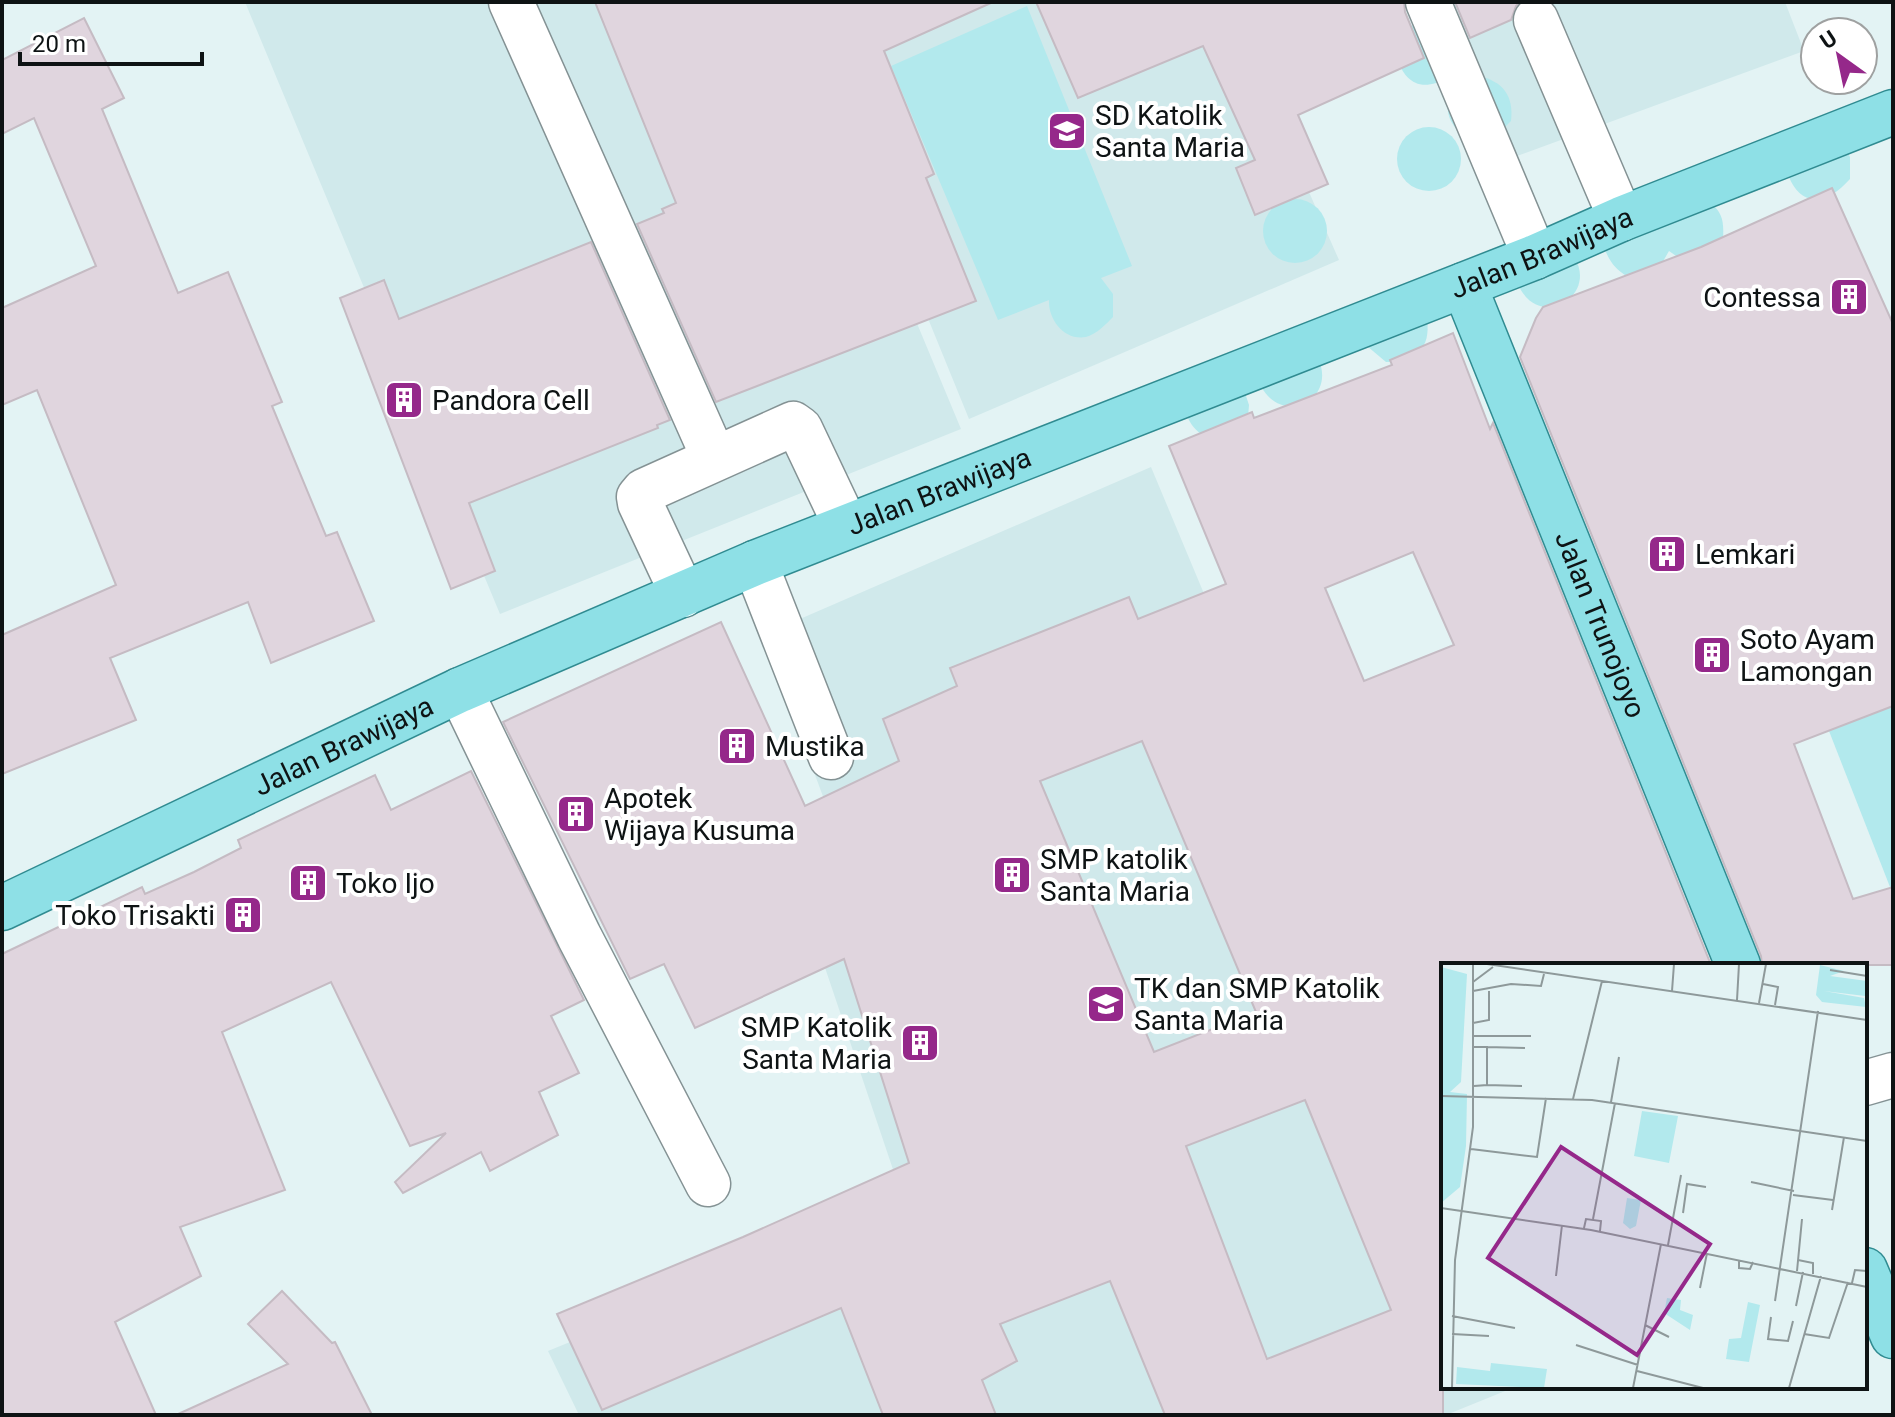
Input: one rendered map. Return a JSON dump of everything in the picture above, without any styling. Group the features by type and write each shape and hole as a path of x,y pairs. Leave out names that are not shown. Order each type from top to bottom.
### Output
{"main road":[{"name":"Jalan Brawijaya","path":"2,908 460,690 755,563 1535,257 1621,219 1893,112"},
{"name":"Jalan Trunojoyo","path":"1464,285 1737,963"},
{"path":"1867,1275 1893,1336"}],"street":[{"path":"511,2 714,458"},
{"path":"1428,2 1535,257"},
{"path":"1536,20 1621,219"},
{"path":"683,595 639,497 644,491 793,424 800,429 846,526"},
{"path":"755,563 831,757"},
{"path":"460,690 579,936 708,1184"},
{"path":"1867,1082 1893,1075"}],"shaded area":[{"path":"245,2 783,2 961,429 500,614"},
{"name":"SD Katolik Santa Maria","path":"799,2 1225,2 1339,260 969,419"},
{"path":"1420,2 1785,2 1799,38 1799,53 1495,164"},
{"path":"1027,6 1132,266 1101,278 1113,294 1113,317 1086,337 1071,336 1059,327 1051,314 1049,300 998,320 891,66"},
{"path":"1417,23 1449,77 1439,82 1415,83 1404,72 1395,54 1405,30"},
{"path":"1478,76 1500,86 1511,104 1511,121 1499,133 1461,134 1449,116 1449,95"},
{"path":"1429,127 1441,129 1452,136 1459,147 1459,171 1452,182 1441,189 1429,191 1417,189 1406,182 1399,171 1397,159 1399,147 1406,136 1417,129"},
{"path":"1845,148 1850,157 1850,179 1831,195 1813,199 1805,197 1791,182 1786,169"},
{"path":"1289,199 1301,199 1318,208 1325,219 1325,243 1318,254 1301,263 1289,263 1277,258 1268,249 1263,237 1263,225 1268,213 1277,204"},
{"path":"1709,202 1722,218 1723,239 1682,260 1669,251 1658,270 1628,277 1616,268 1608,256 1604,247"},
{"path":"1574,257 1580,272 1572,296 1561,304 1549,307 1536,304 1524,295 1515,277"},
{"path":"1427,319 1424,346 1413,356 1386,362 1367,346"},
{"path":"1317,356 1322,372 1320,386 1313,397 1302,404 1290,406 1277,403 1265,393 1257,376"},
{"path":"1243,387 1249,405 1248,417 1207,438 1198,432 1184,407"},
{"name":"TK dan SMP Katolik Santa Maria","path":"1151,467 1441,1160 1441,1389 1510,1389 1446,1415 579,1415 548,1351 905,1205 783,843 834,826 763,635"},
{"path":"1893,705 1893,887 1890,887 1829,731"}],"building":[{"path":"595,2 993,2 884,51 934,174 926,178 976,301 716,402 637,224 664,213 662,209 676,203"},
{"path":"1036,2 1404,2 1405,12 1424,58 1298,115 1328,184 1255,215 1236,168 1255,160 1203,46 1078,98"},
{"path":"1455,2 1520,2 1511,20 1470,38"},
{"path":"84,18 124,98 102,109 178,293 228,272 282,402 272,406 326,536 337,532 374,621 271,663 248,602 110,658 136,720 2,774 2,635 116,585 37,390 2,405 2,308 96,266 34,118 2,134 2,60"},
{"path":"1832,188 1893,324 1893,706 1794,744 1853,899 1893,887 1893,965 1762,963 1520,357 1543,307 1701,247"},
{"path":"591,242 670,420 657,425 658,428 469,503 495,571 451,589 340,298 384,280 399,319"},
{"path":"1453,333 1490,429 1493,423 1710,963 1441,963 1443,1415 1165,1415 1110,1281 1000,1324 1017,1361 982,1380 996,1415 883,1415 841,1308 602,1410 557,1314 743,1237 909,1163 844,959 695,1028 664,964 630,979 503,722 721,622 805,806 899,761 883,719 957,686 950,668 1129,597 1138,619 1226,584 1169,446 1252,412 1254,418 1392,365 1390,360","holes":["1413,552 1454,645 1364,681 1325,588","1142,741 1256,1012 1154,1052 1040,781","1305,1100 1391,1310 1267,1359 1186,1146"]},
{"path":"471,771 584,1000 551,1016 579,1073 539,1092 558,1135 490,1171 481,1152 403,1193 395,1182 446,1133 410,1146 331,982 222,1032 285,1190 180,1227 201,1276 115,1322 156,1415 2,1415 2,954 142,887 145,894 194,872 241,848 238,840 375,775 391,810"},
{"path":"282,1291 332,1343 335,1342 372,1415 176,1415 288,1364 248,1324"}],"place":[{"name":"SD Katolik Santa Maria","path":"1067,131"},
{"name":"Contessa","path":"1849,297"},
{"name":"Pandora Cell","path":"404,400"},
{"name":"Lemkari","path":"1667,554"},
{"name":"Soto Ayam Lamongan","path":"1712,655"},
{"name":"Mustika","path":"737,746"},
{"name":"Apotek Wijaya Kusuma","path":"576,814"},
{"name":"SMP katolik Santa Maria","path":"1012,875"},
{"name":"Toko Ijo","path":"308,883"},
{"name":"Toko Trisakti","path":"243,915"},
{"name":"TK dan SMP Katolik Santa Maria","path":"1106,1004"},
{"name":"SMP Katolik Santa Maria","path":"920,1043"}]}
